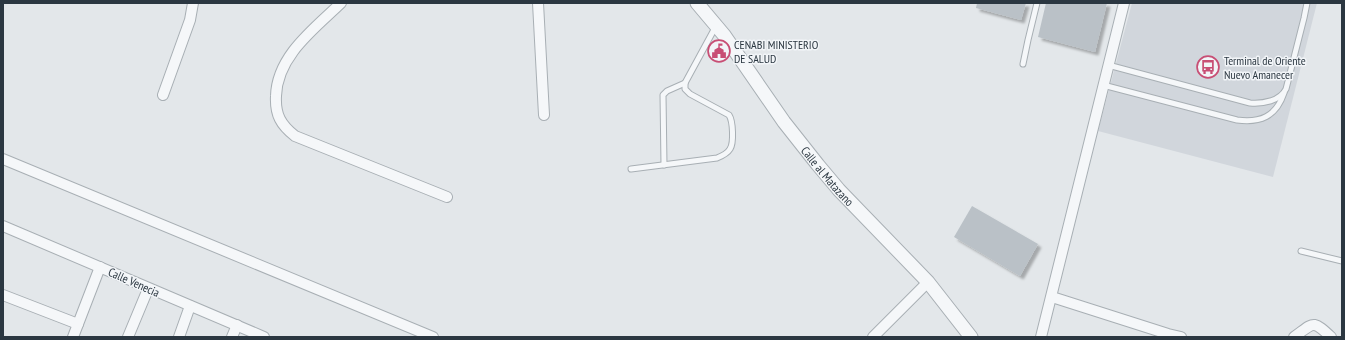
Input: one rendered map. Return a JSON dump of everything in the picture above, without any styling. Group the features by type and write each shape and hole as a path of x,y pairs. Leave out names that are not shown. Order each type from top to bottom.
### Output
{"street":[{"path":"164,95 190,20 193,3"},
{"path":"341,3 289,55 280,72 276,88 276,101 278,114 284,127 295,136 447,197"},
{"path":"538,3 544,115"},
{"name":"Calle al Matazano","path":"698,3 716,25 784,122 818,165 839,190 928,282 971,337"},
{"path":"1042,337 1124,3"},
{"path":"3,159 433,337"},
{"name":"Calle Venecia","path":"3,226 148,289 264,337"},
{"path":"73,337 100,267"},
{"path":"873,337 928,282"},
{"path":"128,337 148,289"},
{"path":"3,294 78,324"},
{"path":"1052,297 1161,334 1181,337"},
{"path":"178,337 190,306"},
{"path":"1294,337 1315,324 1319,325 1331,337"},
{"path":"232,337 237,325"}],"lane":[{"path":"1023,64 1037,3"},
{"path":"1103,85 1237,120 1249,122 1259,120 1272,113 1282,101 1307,3"},
{"path":"631,169 717,158 726,154 731,148 732,119 729,114 690,94 685,89 685,83 716,25"},
{"path":"1108,65 1250,103 1269,101 1281,96 1284,92"},
{"path":"664,165 663,95 685,83"},
{"path":"1301,251 1342,261"}],"shaded area":[{"name":"Terminal de Oriente Nuevo Amanecer","path":"1132,3 1317,3 1273,177 1098,131"}],"building":[{"path":"977,3 1026,3 1021,20 976,8"},
{"path":"1046,3 1107,3 1095,52 1038,37"},
{"path":"972,206 1038,244 1020,276 954,237"}],"place":[{"name":"CENABI MINISTERIO DE SALUD","path":"719,51"},
{"name":"Terminal de Oriente Nuevo Amanecer","path":"1208,67"}]}
